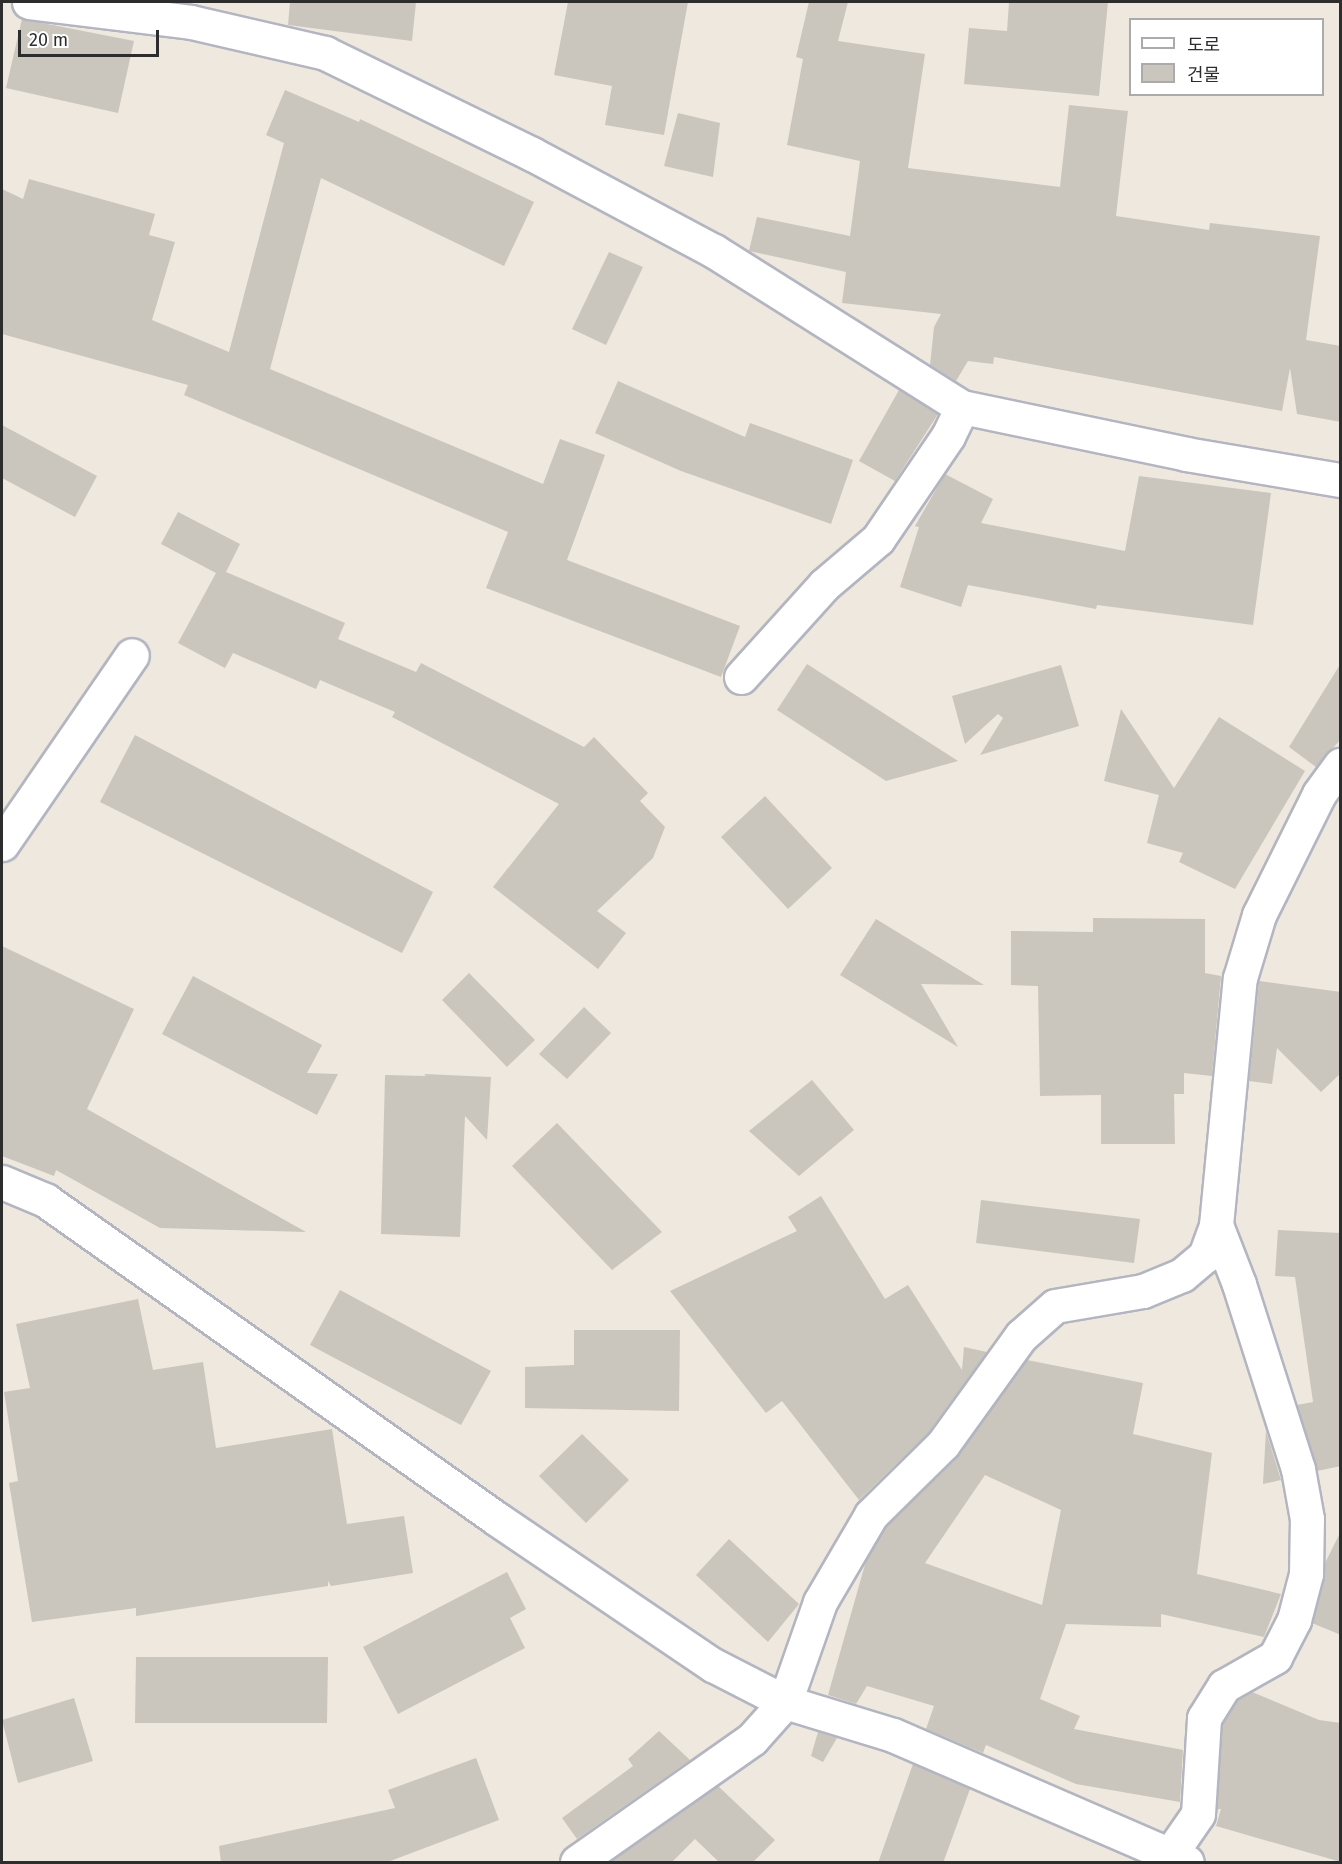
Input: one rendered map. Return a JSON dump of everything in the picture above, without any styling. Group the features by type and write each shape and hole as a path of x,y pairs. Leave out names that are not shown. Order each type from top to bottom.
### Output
{"street":[{"path":"29,2 191,22 325,53 532,154 714,251 962,406 1186,454 1341,480"},
{"path":"741,677 824,585 878,539 948,436 962,406"},
{"path":"2,844 132,656"},
{"path":"577,1863 752,1739 785,1702 820,1602 871,1515 943,1444 1021,1336 1054,1306 1143,1291 1182,1275 1205,1256 1215,1225 1240,978 1259,915 1319,794 1341,765"},
{"path":"2,1182 45,1200 516,1532 713,1665 785,1702 893,1735 1179,1858 1198,1814 1204,1718 1224,1686 1275,1657 1294,1620 1306,1574 1307,1519 1298,1469 1239,1284 1215,1225"}],"building":[{"path":"290,2 416,2 412,41 288,25"},
{"path":"568,2 688,2 664,135 605,125 612,86 554,75"},
{"path":"809,2 848,2 838,41 925,54 908,168 1060,187 1069,105 1128,111 1116,216 1209,230 1210,223 1320,236 1306,340 1341,346 1341,422 1297,414 1290,368 1282,411 994,357 993,364 968,361 956,381 930,365 934,327 941,314 842,303 846,272 749,251 757,217 850,236 860,161 787,145 803,59 796,57"},
{"path":"1009,2 1108,2 1099,96 964,84 969,28 1007,31"},
{"path":"22,19 134,41 118,113 6,88"},
{"path":"285,90 359,122 360,119 534,202 504,266 321,178 270,369 543,484 560,439 605,455 567,560 740,626 721,677 486,588 508,532 184,395 188,385 2,334 2,189 23,199 29,179 155,214 149,235 175,242 152,320 229,352 284,143 266,135"},
{"path":"678,113 720,123 713,177 664,166"},
{"path":"609,252 643,267 606,345 572,329"},
{"path":"618,381 745,437 750,423 853,460 831,524 681,471 595,433"},
{"path":"899,390 938,414 895,481 859,461"},
{"path":"2,425 97,476 75,517 2,478"},
{"path":"945,474 993,499 981,523 1125,551 1139,476 1271,493 1253,625 1097,605 1096,609 968,585 961,607 900,587 919,527 915,526"},
{"path":"178,512 240,544 226,572 345,623 338,639 416,672 421,663 584,747 594,737 648,793 640,801 665,827 653,858 597,911 626,933 598,969 493,887 559,804 392,717 395,712 320,680 316,689 233,653 225,668 178,643 216,573 161,544"},
{"path":"1341,663 1341,739 1316,767 1289,747"},
{"path":"807,664 958,761 886,781 777,710"},
{"path":"1061,665 1079,726 980,755 1003,718 998,714 965,744 952,696"},
{"path":"1121,709 1174,788 1219,717 1305,771 1235,889 1179,862 1183,853 1147,843 1159,795 1104,781"},
{"path":"135,735 433,892 402,953 100,802"},
{"path":"765,796 832,868 788,909 721,837"},
{"path":"1093,918 1205,919 1205,973 1221,976 1212,1076 1184,1073 1184,1094 1174,1094 1175,1144 1101,1144 1101,1095 1040,1096 1038,986 1011,985 1011,931 1093,932"},
{"path":"876,919 984,985 921,984 958,1047 840,975"},
{"path":"2,946 134,1009 87,1109 306,1232 160,1228 56,1170 54,1176 2,1156"},
{"path":"469,973 535,1040 507,1067 442,1000"},
{"path":"193,976 322,1045 307,1073 338,1074 317,1115 162,1034"},
{"path":"1259,981 1341,992 1341,1073 1321,1092 1277,1048 1272,1084 1249,1081"},
{"path":"584,1007 611,1033 567,1079 539,1054"},
{"path":"424,1074 491,1077 487,1140 465,1116 460,1237 381,1234 385,1075 426,1076"},
{"path":"812,1080 854,1130 799,1176 749,1131"},
{"path":"557,1123 662,1232 612,1270 512,1166"},
{"path":"821,1196 885,1299 908,1285 962,1370 964,1347 987,1352 929,1432 859,1500 782,1401 766,1413 670,1291 797,1231 788,1217"},
{"path":"981,1200 1140,1219 1134,1263 976,1243"},
{"path":"1278,1230 1341,1233 1341,1466 1317,1471 1297,1405 1313,1402 1295,1277 1275,1276"},
{"path":"340,1290 491,1371 461,1425 310,1345"},
{"path":"138,1299 153,1370 203,1362 216,1448 332,1429 347,1524 404,1516 413,1573 331,1586 328,1581 328,1586 136,1616 136,1608 32,1622 9,1483 18,1481 4,1392 30,1388 16,1324"},
{"path":"574,1330 680,1330 679,1411 525,1408 525,1367 574,1365"},
{"path":"1027,1360 1143,1383 1133,1434 1212,1453 1197,1574 1281,1594 1264,1637 1161,1614 1161,1627 1066,1624 1040,1699 1080,1716 1074,1729 1183,1750 1180,1802 1076,1784 986,1745 983,1753 926,1729 934,1706 867,1686 856,1704 828,1695 866,1561 886,1527 958,1455","holes":["985,1475 1061,1510 1042,1605 925,1563"]},
{"path":"1266,1431 1281,1480 1263,1484"},
{"path":"582,1434 629,1480 586,1523 539,1476"},
{"path":"1341,1531 1341,1635 1312,1623 1325,1563"},
{"path":"729,1539 799,1604 768,1642 696,1575"},
{"path":"507,1572 526,1609 510,1618 525,1648 398,1714 363,1647"},
{"path":"136,1657 328,1657 327,1723 135,1723"},
{"path":"1252,1692 1319,1720 1341,1723 1341,1862 1216,1826 1221,1809 1217,1809 1222,1724 1237,1700"},
{"path":"74,1698 93,1761 18,1783 2,1720"},
{"path":"659,1731 690,1760 577,1839 562,1818 633,1766 628,1759"},
{"path":"818,1732 837,1738 823,1762 811,1756"},
{"path":"476,1758 499,1820 385,1863 221,1863 219,1846 395,1808 388,1790"},
{"path":"913,1764 970,1789 943,1863 878,1863"},
{"path":"718,1786 775,1840 752,1863 720,1863 695,1839 671,1863 609,1863"}]}
